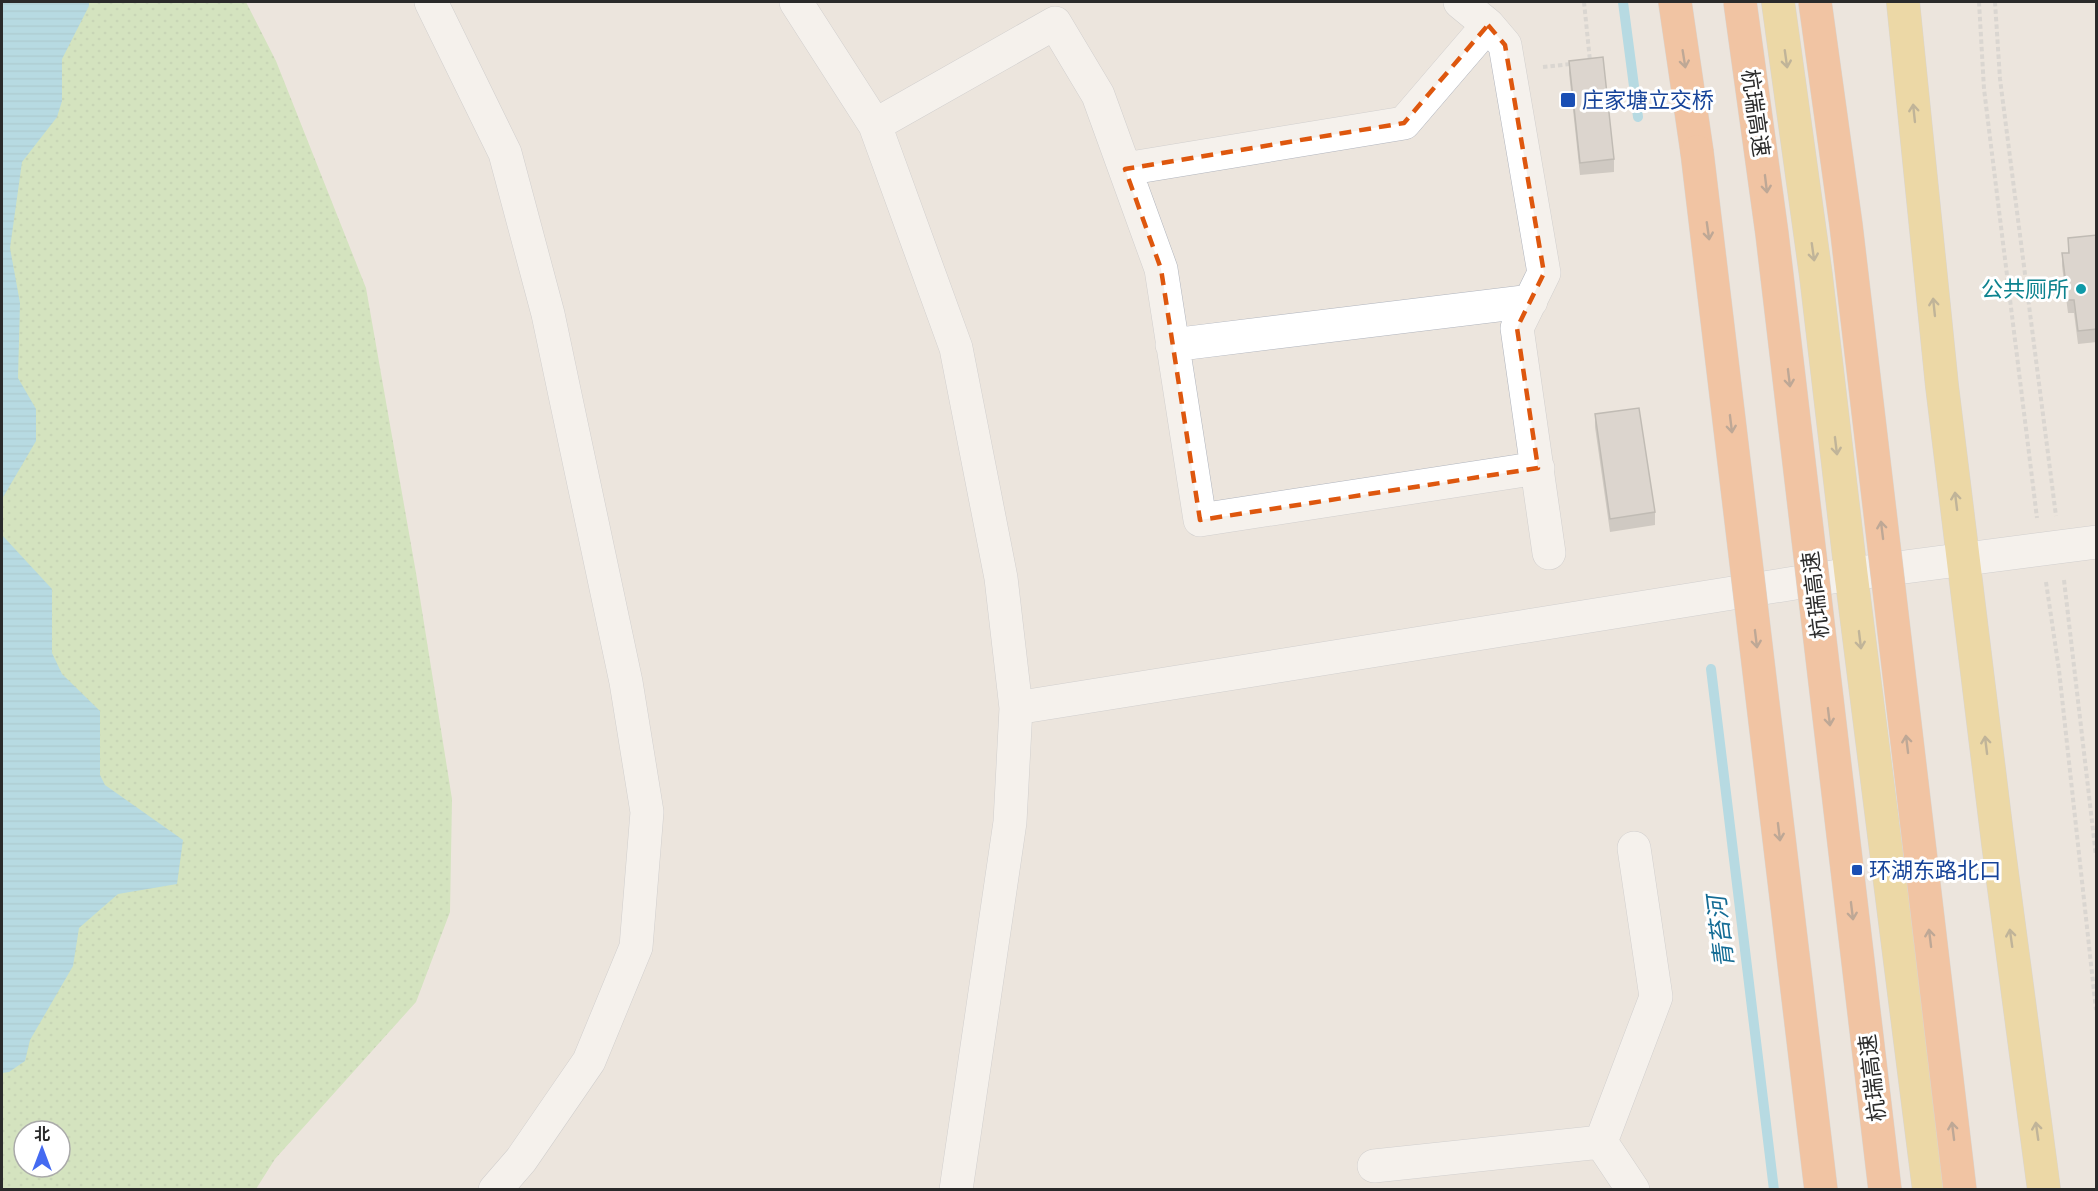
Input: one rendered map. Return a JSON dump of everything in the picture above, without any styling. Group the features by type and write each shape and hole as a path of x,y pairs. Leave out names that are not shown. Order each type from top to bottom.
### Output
{"highway":[{"path":"1675,2 1697,152 1821,1190"},
{"name":"杭瑞高速","path":"1740,2 1772,234 1886,1190"},
{"path":"1815,2 1847,237 1960,1190"}],"main road":[{"path":"1778,2 1816,276 1851,574 1929,1190"},
{"path":"1903,2 1942,386 1998,843 2044,1190"}],"street":[{"path":"431,2 505,153 548,314 626,682 647,812 636,947 589,1062 521,1160 495,1190"},
{"path":"796,2 875,124 956,348 1001,578 1016,708 1010,822 956,1190"},
{"path":"1460,2 1488,25 1505,45 1544,273 1517,328 1550,553"},
{"path":"875,124 1055,22 1098,95 1161,268 1200,520 1538,468"},
{"path":"1125,169 1404,123 1488,25"},
{"path":"1172,345 1531,301"},
{"path":"1016,708 1851,574 2097,542"},
{"path":"1601,1142 1656,997 1635,848"},
{"path":"1374,1166 1601,1142"},
{"path":"1601,1142 1633,1190"}],"path":[{"path":"1584,2 1590,61"},
{"path":"1979,2 1984,88 2097,856"},
{"path":"1995,2 2000,79 2050,548 2059,670 2097,1010"},
{"path":"1509,71 1578,63"}],"highlighted area":[{"path":"1488,25 1505,45 1544,273 1517,328 1538,468 1200,520 1161,269 1125,169 1404,123"}],"green space":[{"path":"2,2 246,2 276,61 366,288 416,573 452,799 450,912 416,1002 275,1159 256,1189 2,1190"}],"water":[{"path":"2,2 89,2 89,6 62,59 62,101 57,117 22,162 10,248 20,303 18,378 36,409 36,441 2,499"},
{"path":"2,535 52,589 52,653 62,674 100,711 100,775 105,785 183,840 177,884 118,894 79,928 73,966 30,1040 25,1061 9,1072 2,1073"}],"building":[{"path":"1603,57 1614,159 1580,163 1569,61"},
{"name":"公共厕所","path":"2097,235 2097,329 2078,331 2074,300 2068,300 2062,253 2069,253 2068,238"},
{"path":"1639,408 1655,512 1610,519 1595,414"}],"waterway":[{"name":"青苔河","path":"1623,2 1638,117"},
{"name":"青苔河","path":"1711,669 1774,1190"}],"place":[{"name":"庄家塘立交桥","path":"1568,100"},
{"name":"公共厕所","path":"2081,289"},
{"name":"环湖东路北口","path":"1857,870"}]}
